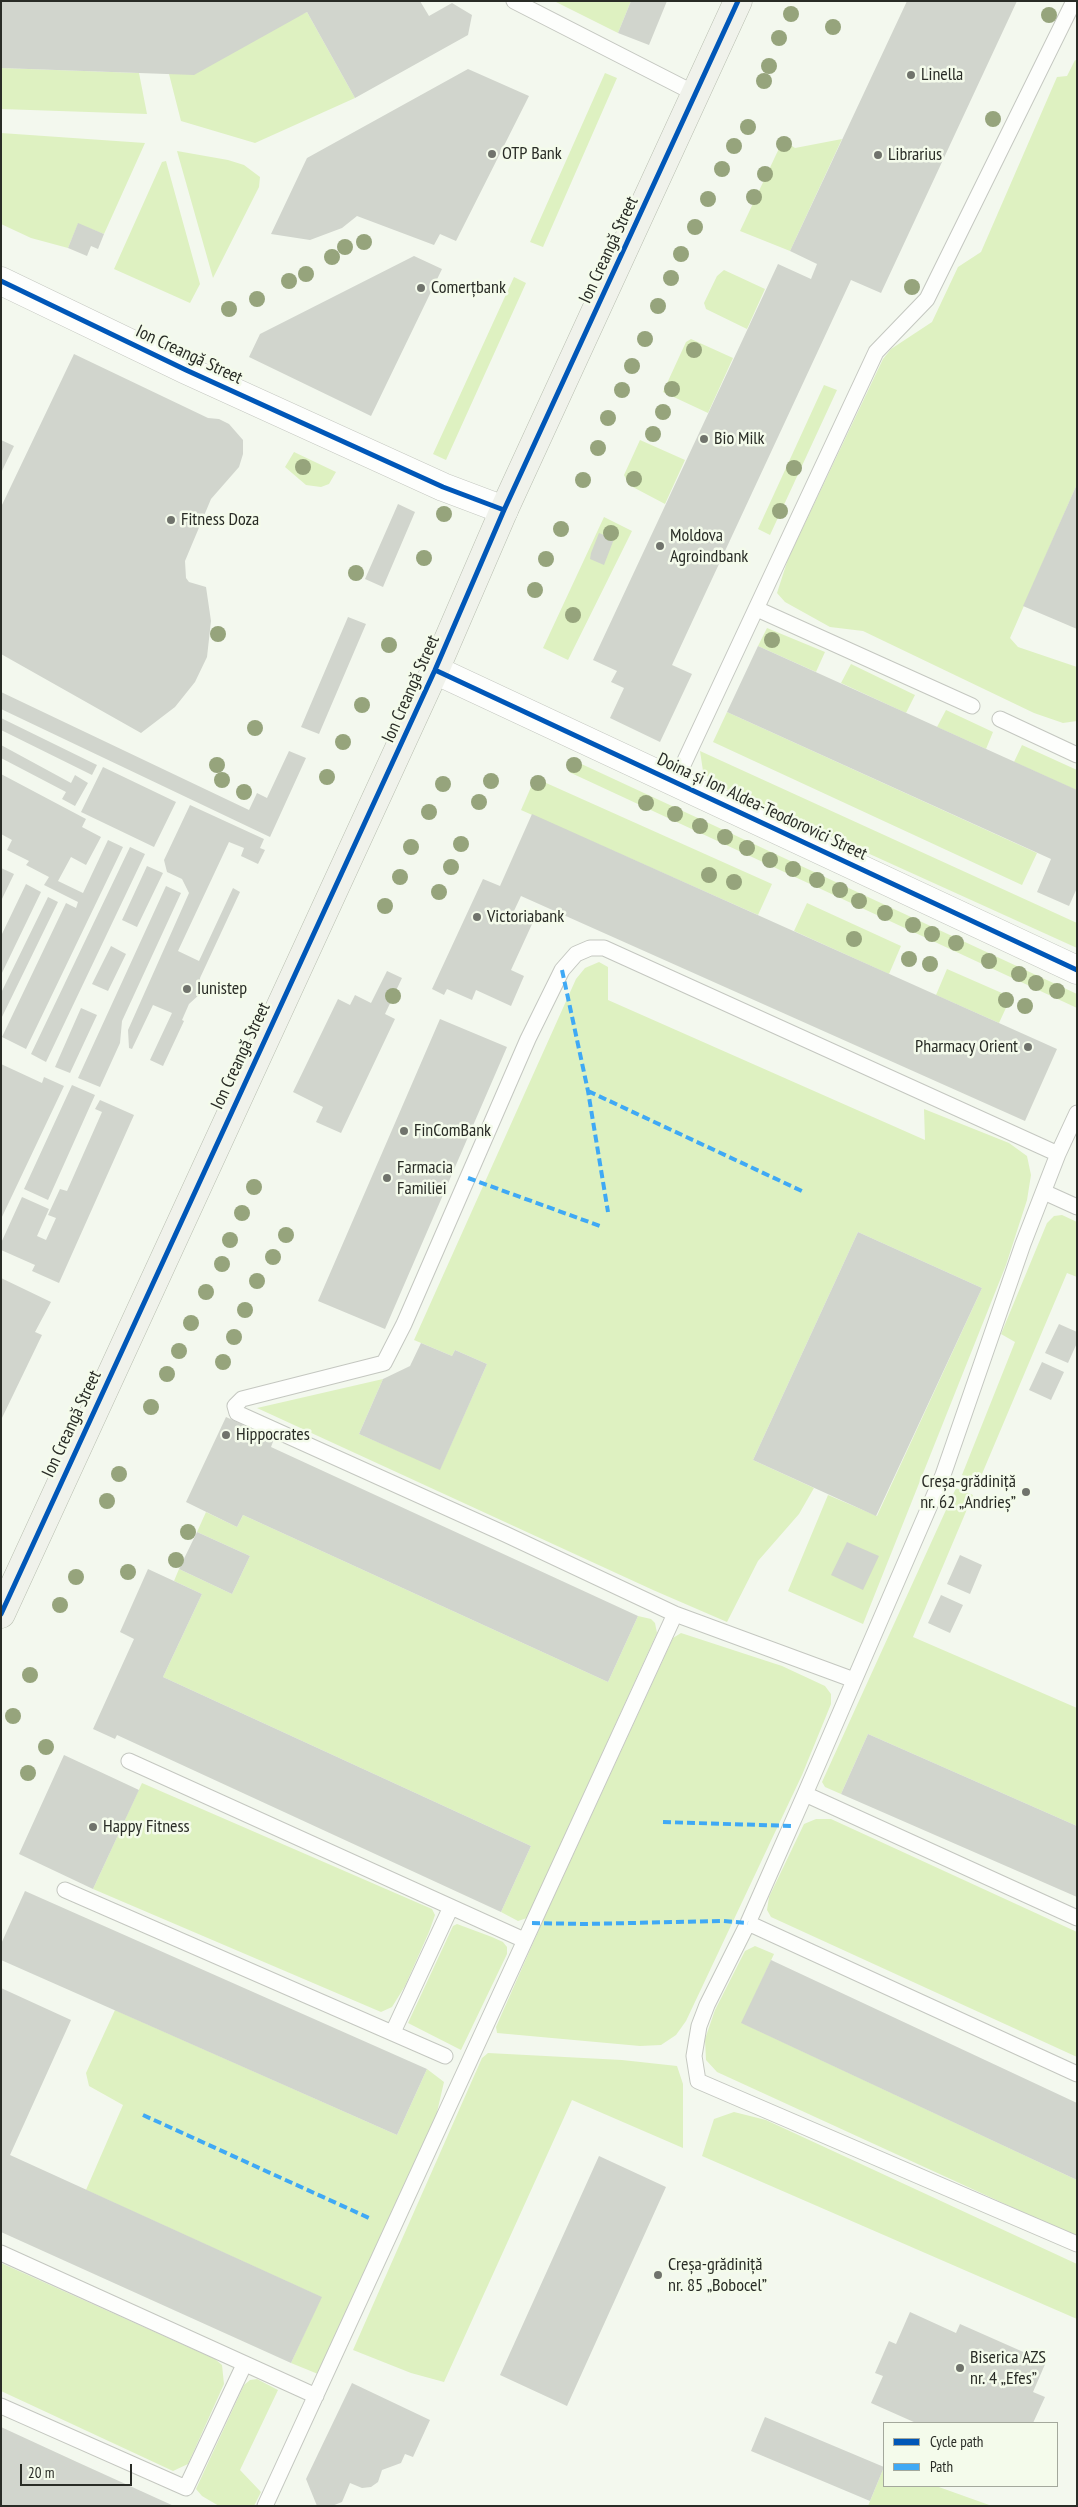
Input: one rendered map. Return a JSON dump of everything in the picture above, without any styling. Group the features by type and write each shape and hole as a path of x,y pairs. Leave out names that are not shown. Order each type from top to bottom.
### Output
{"main road":[{"name":"Ion Creangă Street","path":"1,1614 435,670 504,510 738,1"}],"street":[{"name":"Ion Creangă Street","path":"1,281 248,398 443,487 504,510"},
{"name":"Doina și Ion Aldea-Teodorovici Street","path":"435,670 1077,970"}],"lane":[{"path":"514,1 696,94"},
{"path":"675,782 876,352 927,299 1074,1"},
{"path":"757,609 972,706"},
{"path":"1000,719 1077,755"},
{"path":"854,1680 675,1614 505,1534 237,1413 235,1406 242,1399 384,1363 404,1324 528,1039 562,970 576,954 590,948 604,948 1058,1154"},
{"path":"1077,1113 1058,1154 1024,1244 943,1475 806,1794 699,2026 694,2056 698,2082 1077,2244"},
{"path":"1044,1192 1077,1206"},
{"path":"265,2506 675,1614"},
{"path":"129,1761 524,1940"},
{"path":"806,1794 1077,1918"},
{"path":"65,1890 445,2056"},
{"path":"393,2032 451,1907"},
{"path":"748,1923 1077,2074"},
{"path":"1,2253 244,2365 316,2396"},
{"path":"1,2406 186,2488 244,2365"}],"green space":[{"path":"554,1 631,1 618,33"},
{"path":"307,12 355,98 255,143 181,121 169,74"},
{"path":"1075,60 1077,61 1077,484 1010,638 1018,647 1077,667 1077,721 1063,723 1034,713 863,631 830,627 785,602 777,593 788,559 883,359 891,349 932,322 958,267 981,252 1057,77 1067,76"},
{"path":"1,68 139,73 147,114 1,109"},
{"path":"605,73 617,78 543,247 530,242"},
{"path":"1,133 145,143 104,234 78,224 68,248 31,238 1,224"},
{"path":"842,139 790,251 740,231 783,140 795,148"},
{"path":"177,151 228,160 244,165 260,177 259,187 213,278"},
{"path":"166,161 200,284 190,303 114,269 162,162"},
{"path":"724,270 765,289 747,329 706,309 704,303 717,276"},
{"path":"514,277 526,283 446,460 433,454"},
{"path":"691,339 733,358 708,413 663,392 686,342"},
{"path":"824,385 837,390 770,535 758,529"},
{"path":"640,440 685,460 665,504 629,485 624,475"},
{"path":"294,452 336,472 329,484 321,487 306,485 285,467"},
{"path":"604,517 632,531 568,660 543,648"},
{"path":"767,628 825,652 816,672 758,646"},
{"path":"851,664 915,695 906,713 841,683"},
{"path":"946,710 993,732 986,749 937,727"},
{"path":"727,712 1037,853 1022,885 713,742"},
{"path":"1022,745 1077,770 1076,790 1014,762"},
{"path":"700,751 1077,923 1077,948 713,783 703,771"},
{"path":"575,761 1077,994 1077,1008 569,772"},
{"path":"535,778 772,884 758,915 521,810"},
{"path":"807,903 901,946 889,974 794,931"},
{"path":"599,962 608,967 608,1000 925,1140 924,1109 1009,1143 1027,1156 1031,1175 1027,1200 1006,1265 863,1624 788,1591 828,1495 877,1516 982,1288 858,1232 753,1460 814,1488 799,1514 758,1561 727,1622 653,1590 257,1408 383,1379 359,1434 440,1469 487,1364 455,1350 452,1356 414,1340 576,979 585,968"},
{"path":"947,969 1011,997 999,1023 936,995"},
{"path":"1062,1215 1077,1222 1077,1277 1067,1273 979,1481 962,1475 1015,1342 1001,1334 1047,1223 1054,1216"},
{"path":"956,1488 973,1495 913,1637 1077,1708 1077,1826 868,1734 841,1794 825,1787 822,1782"},
{"path":"206,1512 237,1527 243,1515 608,1682 638,1616 651,1619 655,1623 657,1633 527,1918 518,1921 501,1912 531,1846 163,1677 202,1594 174,1581 179,1569 232,1594 250,1556 197,1532"},
{"path":"681,1633 782,1666 825,1686 831,1694 831,1704 802,1775 686,2021 676,2035 661,2045 640,2046 497,2033 496,2027 545,1916 673,1638"},
{"path":"142,1783 432,1909 435,1915 429,1932 405,1986 392,2007 381,2012 93,1889"},
{"path":"816,1819 831,1819 1077,1932 1077,2057 771,1917 767,1910 769,1897 804,1824"},
{"path":"457,1924 503,1942 507,1947 507,1954 461,2050 408,2023 453,1926"},
{"path":"755,1946 774,1954 742,2023 1077,2180 1077,2237 717,2072 706,2060 705,2039 715,2010 745,1951"},
{"path":"115,2010 397,2135 427,2069 444,2082 435,2121 318,2374 291,2363 321,2297 86,2190 123,2105 89,2086 86,2073"},
{"path":"488,2053 622,2060 677,2066 683,2084 683,2148 572,2100 444,2382 411,2373 353,2350 482,2058"},
{"path":"734,2112 766,2120 1077,2264 1077,2319 702,2156 714,2119"},
{"path":"1,2263 215,2359 222,2365 224,2384 188,2464 173,2471 1,2391"},
{"path":"257,2379 278,2390 240,2470 261,2492 254,2506 219,2506 202,2496 196,2489 244,2385 250,2380"},
{"path":"883,2469 883,2487 939,2487 992,2506 868,2506"}],"building":[{"path":"1,1 420,1 429,16 452,3 472,15 468,35 355,98 307,12 194,75 1,68"},
{"path":"631,1 667,1 649,45 618,33"},
{"path":"907,1 1017,1 881,293 851,280 672,665 692,674 660,742 610,718 624,688 611,682 617,671 593,660 778,264 811,279 817,264 790,251"},
{"path":"468,69 529,96 456,241 440,234 434,245 357,216 342,228 310,240 271,234 307,158"},
{"path":"78,223 104,234 98,249 91,246 87,256 68,248"},
{"path":"414,256 442,269 371,416 249,357 260,334"},
{"path":"74,354 208,418 219,419 229,424 243,440 243,454 239,467 211,499 185,561 186,578 189,582 206,587 211,621 207,657 195,682 175,707 141,733 1,654 1,507"},
{"path":"1,440 14,446 1,473"},
{"path":"1077,484 1077,629 1023,606"},
{"path":"398,504 415,512 383,587 365,579"},
{"path":"599,533 614,539 604,565 590,559"},
{"path":"348,617 366,624 319,734 301,727"},
{"path":"758,646 1077,790 1077,888 1069,906 1037,892 1051,859 727,712"},
{"path":"1,692 249,810 257,793 267,798 289,751 306,758 270,837 1,709"},
{"path":"1,718 97,765 92,775 1,730"},
{"path":"1,745 71,783 75,775 88,783 75,806 62,799 66,792 1,758"},
{"path":"103,767 176,802 154,847 81,812"},
{"path":"1,774 86,819 82,827 101,837 86,865 71,857 58,881 83,893 108,840 123,847 26,1049 2,1037 66,903 76,908 78,902 44,885 49,877 26,865 29,861 7,850 12,840 1,834"},
{"path":"190,805 264,839 260,848 265,850 258,864 241,856 244,848 229,842 178,951 199,961 233,888 240,892 200,978 201,993 189,1004 182,1020 184,1021 163,1066 150,1060 172,1013 153,1005 132,1049 129,1048 128,1030 189,893 182,879 167,872 164,860"},
{"path":"532,814 1057,1049 1025,1121 521,896 513,913 533,922 511,970 524,976 511,1006 476,990 472,1000 447,989 444,995 432,989 483,879 500,886"},
{"path":"130,847 145,854 46,1062 31,1054"},
{"path":"147,866 163,873 137,927 122,920"},
{"path":"1,868 14,874 1,901"},
{"path":"26,884 41,892 1,975 1,936"},
{"path":"166,886 181,893 122,1021 120,1043 100,1087 78,1078"},
{"path":"48,897 58,902 1,1019 1,993"},
{"path":"111,946 126,954 108,991 92,984"},
{"path":"387,971 402,978 385,1014 395,1019 341,1133 316,1122 323,1107 293,1092 338,999 350,1005 355,995 371,1003"},
{"path":"81,1008 97,1015 70,1073 55,1067"},
{"path":"440,1019 507,1047 385,1329 318,1301"},
{"path":"1,1064 42,1083 44,1077 64,1086 1,1219"},
{"path":"72,1085 95,1095 48,1200 24,1189"},
{"path":"100,1100 134,1115 59,1283 32,1271 35,1265 1,1250 1,1243 22,1197 49,1209 37,1236 46,1240 56,1218 48,1215 60,1189 67,1191 102,1112 95,1109"},
{"path":"858,1232 982,1288 876,1516 753,1460"},
{"path":"1,1278 51,1302 35,1332 42,1335 1,1420"},
{"path":"1059,1324 1077,1332 1077,1343 1068,1363 1045,1353"},
{"path":"421,1343 452,1356 455,1350 487,1364 440,1470 359,1434 383,1379 410,1366"},
{"path":"1042,1362 1064,1372 1051,1400 1029,1390"},
{"path":"226,1417 274,1439 271,1447 638,1616 608,1682 243,1515 237,1527 186,1502"},
{"path":"197,1532 250,1556 232,1594 179,1569"},
{"path":"847,1542 879,1556 863,1590 831,1575"},
{"path":"960,1555 982,1565 970,1594 947,1584"},
{"path":"148,1569 202,1594 163,1677 531,1846 501,1912 117,1735 115,1739 93,1729 134,1639 120,1632"},
{"path":"941,1595 963,1605 950,1633 928,1623"},
{"path":"868,1734 1077,1826 1077,1897 841,1794"},
{"path":"64,1755 139,1790 93,1889 19,1854"},
{"path":"25,1891 427,2069 397,2135 1,1960 1,1944"},
{"path":"771,1960 1077,2103 1077,2180 741,2023"},
{"path":"1,1988 71,2020 10,2155 322,2297 291,2363 1,2232"},
{"path":"599,2156 666,2187 567,2406 500,2375"},
{"name":"Biserica AZS nr. 4 „Efes”","path":"910,2312 956,2333 960,2324 1046,2362 1033,2392 1045,2397 1033,2422 914,2422 871,2403 883,2376 875,2373 889,2341 896,2344"},
{"path":"352,2383 430,2420 413,2457 405,2454 401,2463 382,2470 378,2482 371,2487 362,2488 350,2483 342,2502 332,2506 317,2506 306,2479"},
{"path":"765,2417 883,2467 883,2469 870,2501 751,2451"},
{"path":"1,2427 77,2462 174,2506 1,2506"}],"marked path":[{"path":"562,970 588,1091 608,1212"},
{"path":"588,1091 804,1192"},
{"path":"468,1178 600,1226"},
{"path":"663,1822 791,1826"},
{"path":"532,1923 584,1924 723,1921 748,1923"},
{"path":"143,2115 369,2218"}],"cycle path":[{"path":"1,1614 435,670 504,510 738,1"},
{"path":"1,281 186,370 443,487 504,510"},
{"path":"435,670 1077,970"}],"place":[{"name":"Linella","path":"911,75"},
{"name":"OTP Bank","path":"492,154"},
{"name":"Librarius","path":"878,155"},
{"name":"Comerțbank","path":"421,288"},
{"name":"Bio Milk","path":"704,439"},
{"name":"Fitness Doza","path":"171,520"},
{"name":"Moldova Agroindbank","path":"660,546"},
{"name":"Victoriabank","path":"477,917"},
{"name":"Iunistep","path":"187,989"},
{"name":"Pharmacy Orient","path":"1028,1047"},
{"name":"FinComBank","path":"404,1131"},
{"name":"Farmacia Familiei","path":"387,1178"},
{"name":"Hippocrates","path":"226,1435"},
{"name":"Creșa-grădiniță nr. 62 „Andrieș”","path":"1026,1492"},
{"name":"Happy Fitness","path":"93,1827"},
{"name":"Creșa-grădiniță nr. 85 „Bobocel”","path":"658,2275"},
{"name":"Biserica AZS nr. 4 „Efes”","path":"960,2368"}]}
